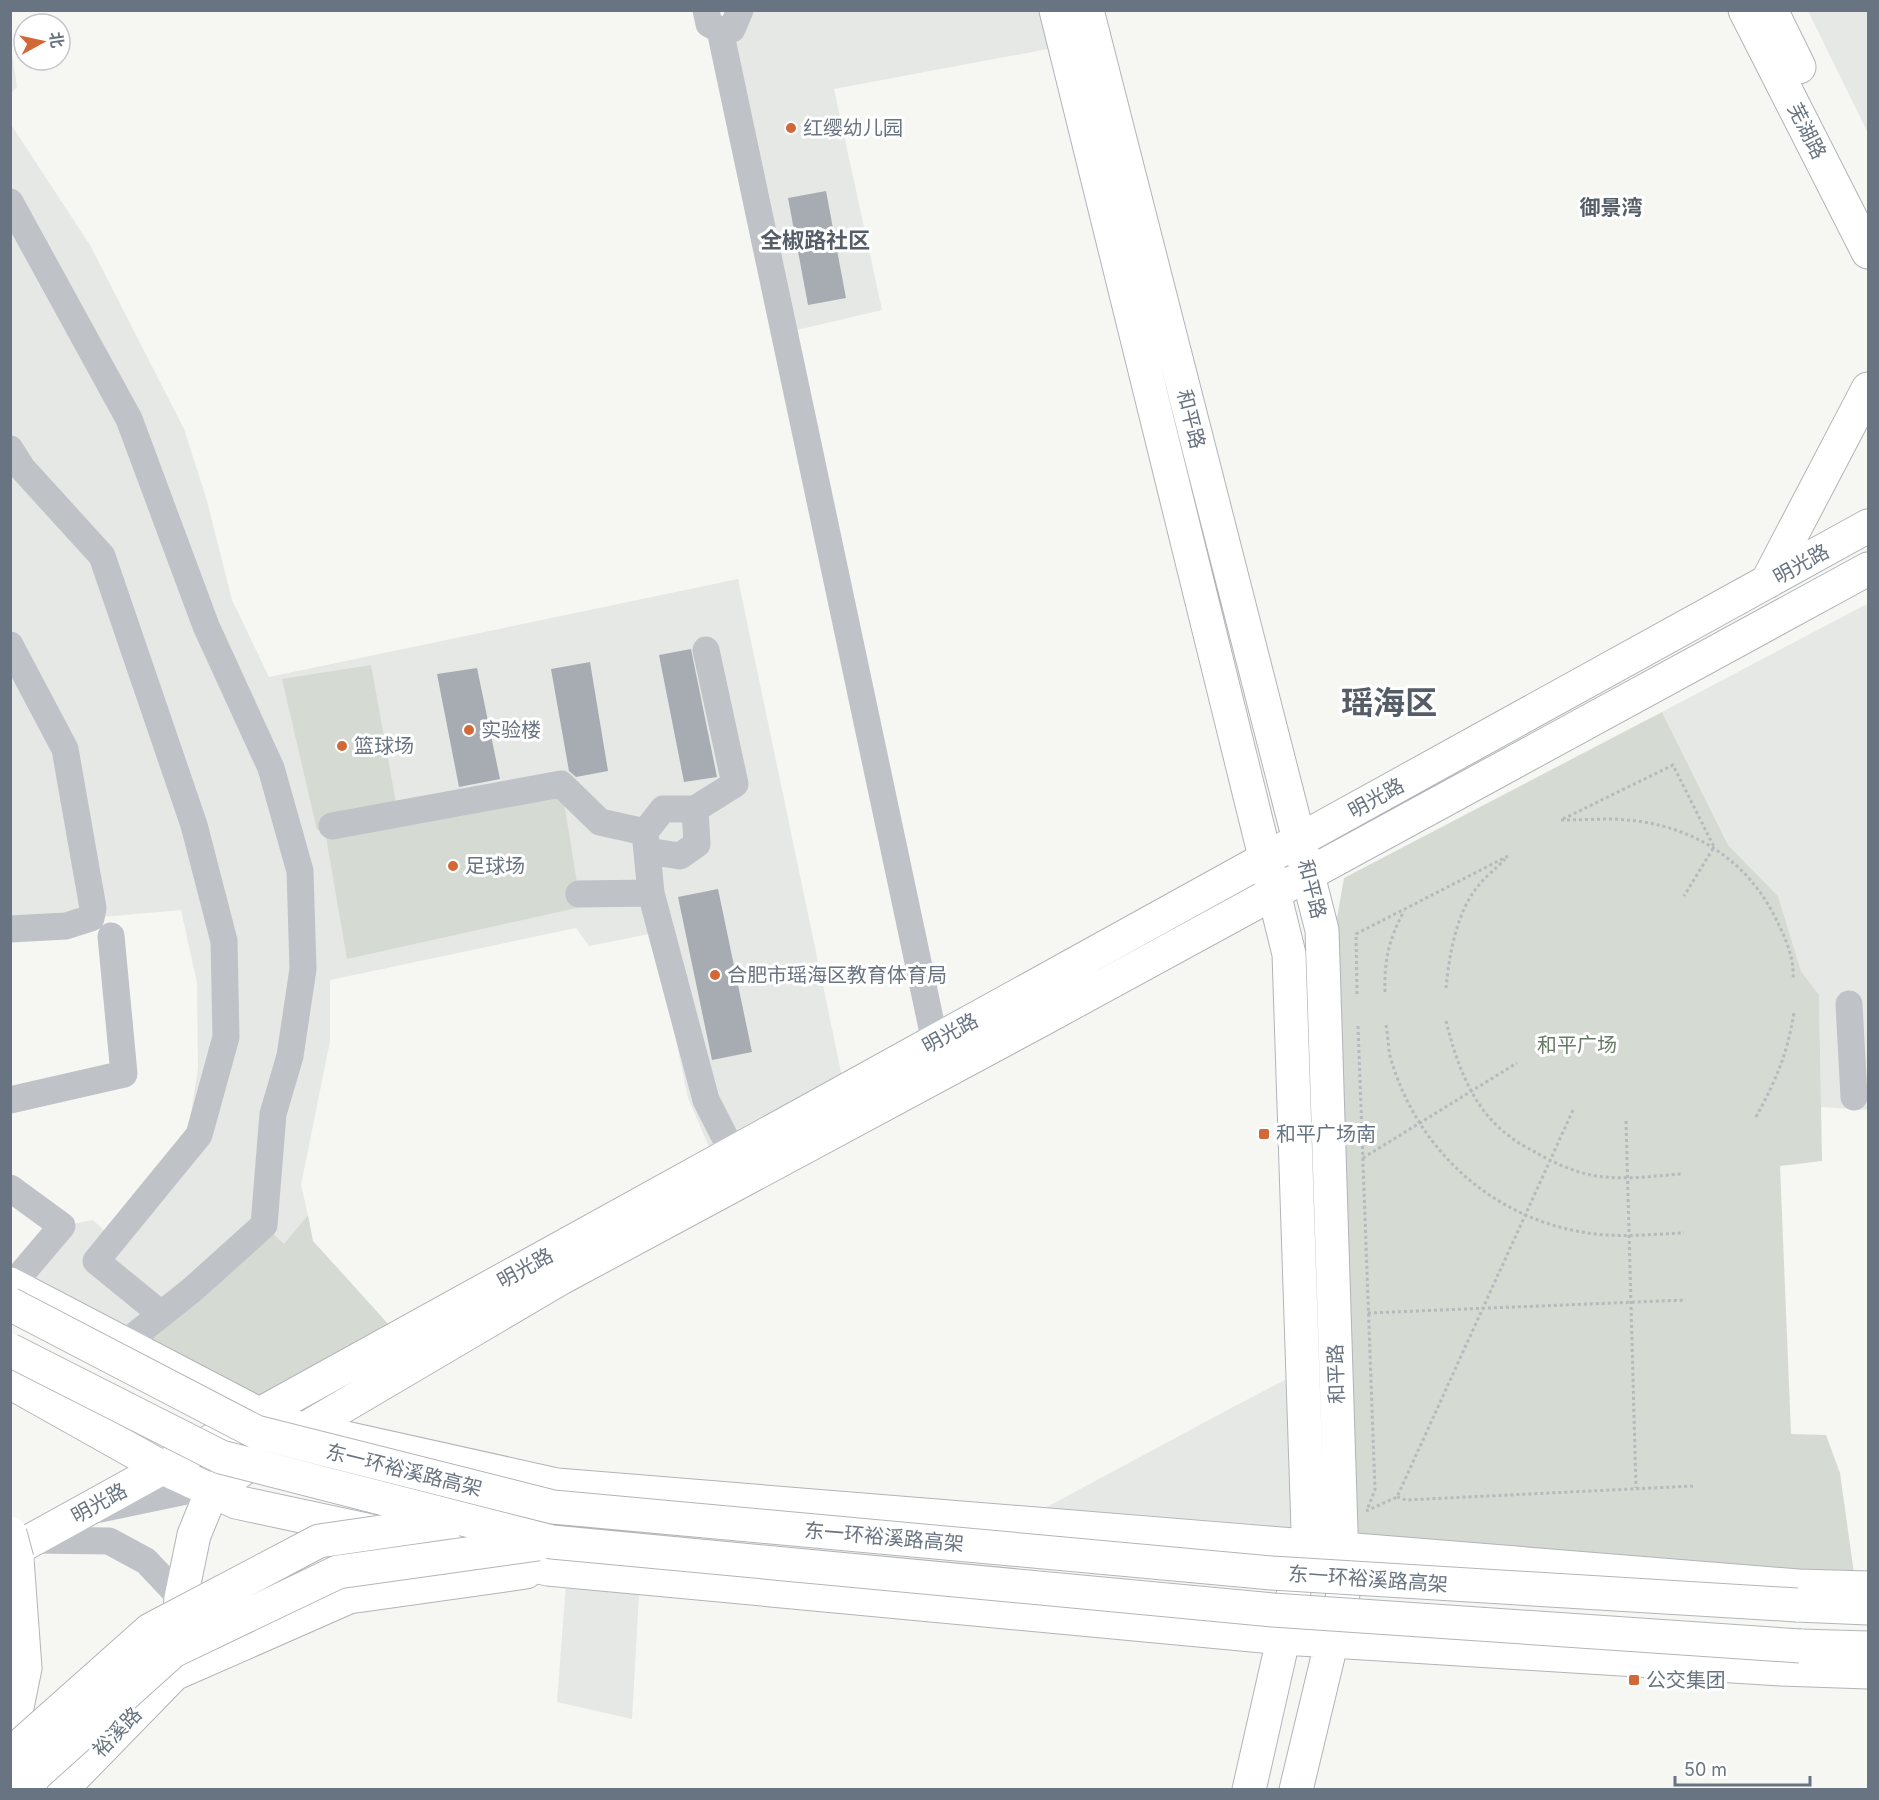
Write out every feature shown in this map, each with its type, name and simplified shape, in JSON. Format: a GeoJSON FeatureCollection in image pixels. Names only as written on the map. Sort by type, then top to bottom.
{"type":"FeatureCollection","features":[{"type":"Feature","properties":{"kind":"main road","name":"和平路"},"geometry":{"type":"LineString","coordinates":[[1056,10],[1289,954],[1308,1529],[1250,1790]]}},
{"type":"Feature","properties":{"kind":"main road","name":"和平路"},"geometry":{"type":"LineString","coordinates":[[1086,10],[1323,930],[1343,1594],[1296,1790]]}},
{"type":"Feature","properties":{"kind":"main road","name":"芜湖路"},"geometry":{"type":"LineString","coordinates":[[1744,10],[1869,252]]}},
{"type":"Feature","properties":{"kind":"main road","name":"芜湖路"},"geometry":{"type":"LineString","coordinates":[[1771,10],[1869,205]]}},
{"type":"Feature","properties":{"kind":"main road"},"geometry":{"type":"LineString","coordinates":[[1767,582],[1869,389]]}},
{"type":"Feature","properties":{"kind":"main road","name":"明光路"},"geometry":{"type":"LineString","coordinates":[[18,1542],[81,1513],[163,1468],[1869,526]]}},
{"type":"Feature","properties":{"kind":"main road","name":"明光路"},"geometry":{"type":"LineString","coordinates":[[213,1487],[269,1450],[561,1278],[1869,569]]}},
{"type":"Feature","properties":{"kind":"main road"},"geometry":{"type":"LineString","coordinates":[[11,1291],[124,1344],[274,1422],[556,1485],[1341,1549],[1798,1596],[1869,1608]]}},
{"type":"Feature","properties":{"kind":"main road","name":"东一环裕溪路高架"},"geometry":{"type":"LineString","coordinates":[[11,1291],[256,1432],[553,1507],[1272,1573],[1798,1596]]}},
{"type":"Feature","properties":{"kind":"main road","name":"东一环裕溪路高架"},"geometry":{"type":"LineString","coordinates":[[10,1350],[221,1457],[550,1555],[1273,1610],[1790,1657]]}},
{"type":"Feature","properties":{"kind":"main road"},"geometry":{"type":"LineString","coordinates":[[10,1382],[163,1468],[213,1487],[236,1502],[550,1555],[1284,1638],[1869,1660]]}},
{"type":"Feature","properties":{"kind":"main road"},"geometry":{"type":"LineString","coordinates":[[213,1487],[194,1535],[181,1598],[174,1674],[349,1597],[550,1555]]}},
{"type":"Feature","properties":{"kind":"main road"},"geometry":{"type":"LineString","coordinates":[[10,1774],[23,1743],[150,1629],[319,1541],[553,1507]]}},
{"type":"Feature","properties":{"kind":"main road"},"geometry":{"type":"LineString","coordinates":[[10,1742],[25,1668],[17,1559],[18,1542]]}},
{"type":"Feature","properties":{"kind":"main road"},"geometry":{"type":"LineString","coordinates":[[28,1790],[34,1776],[173,1651],[338,1572],[550,1555]]}},
{"type":"Feature","properties":{"kind":"main road"},"geometry":{"type":"LineString","coordinates":[[1798,1596],[1869,1588]]}},
{"type":"Feature","properties":{"kind":"main road"},"geometry":{"type":"LineString","coordinates":[[1798,1596],[1869,1598]]}},
{"type":"Feature","properties":{"kind":"main road"},"geometry":{"type":"LineString","coordinates":[[1790,1657],[1869,1648]]}},
{"type":"Feature","properties":{"kind":"main road"},"geometry":{"type":"LineString","coordinates":[[1790,1657],[1869,1671]]}},
{"type":"Feature","properties":{"kind":"main road","name":"裕溪路"},"geometry":{"type":"LineString","coordinates":[[61,1790],[174,1674]]}},
{"type":"Feature","properties":{"kind":"street"},"geometry":{"type":"LineString","coordinates":[[713,20],[732,29],[740,10]]}},
{"type":"Feature","properties":{"kind":"street"},"geometry":{"type":"LineString","coordinates":[[713,20],[935,1042]]}},
{"type":"Feature","properties":{"kind":"street"},"geometry":{"type":"LineString","coordinates":[[10,202],[129,419],[206,626],[271,768],[300,871],[303,969],[290,1056],[273,1114],[264,1225],[194,1289],[124,1344]]}},
{"type":"Feature","properties":{"kind":"street"},"geometry":{"type":"LineString","coordinates":[[10,449],[22,468],[102,556],[194,825],[224,941],[226,1036],[199,1135],[96,1260],[161,1314]]}},
{"type":"Feature","properties":{"kind":"street"},"geometry":{"type":"LineString","coordinates":[[10,645],[65,749],[93,908],[91,918],[66,926],[10,929]]}},
{"type":"Feature","properties":{"kind":"street"},"geometry":{"type":"LineString","coordinates":[[706,650],[735,784],[695,809],[663,809],[646,841],[651,893],[706,1100],[733,1154]]}},
{"type":"Feature","properties":{"kind":"street"},"geometry":{"type":"LineString","coordinates":[[332,826],[561,784],[600,822],[680,856],[697,844],[695,809]]}},
{"type":"Feature","properties":{"kind":"street"},"geometry":{"type":"LineString","coordinates":[[579,894],[651,893]]}},
{"type":"Feature","properties":{"kind":"street"},"geometry":{"type":"LineString","coordinates":[[10,1100],[124,1074],[111,936]]}},
{"type":"Feature","properties":{"kind":"street"},"geometry":{"type":"LineString","coordinates":[[1850,1004],[1854,1097]]}},
{"type":"Feature","properties":{"kind":"street"},"geometry":{"type":"LineString","coordinates":[[10,1188],[62,1226],[11,1291]]}},
{"type":"Feature","properties":{"kind":"street"},"geometry":{"type":"LineString","coordinates":[[81,1513],[392,1449]]}},
{"type":"Feature","properties":{"kind":"street"},"geometry":{"type":"LineString","coordinates":[[18,1542],[110,1541],[146,1561],[181,1598]]}},
{"type":"Feature","properties":{"kind":"path"},"geometry":{"type":"LineString","coordinates":[[1714,847],[1673,765],[1561,820],[1614,819],[1668,827],[1714,847],[1747,874],[1770,907],[1785,938],[1794,971],[1793,980]]}},
{"type":"Feature","properties":{"kind":"path"},"geometry":{"type":"LineString","coordinates":[[1684,896],[1714,847]]}},
{"type":"Feature","properties":{"kind":"path"},"geometry":{"type":"LineString","coordinates":[[1358,994],[1356,934],[1508,856],[1475,890],[1459,924],[1449,955],[1446,988]]}},
{"type":"Feature","properties":{"kind":"path"},"geometry":{"type":"LineString","coordinates":[[1385,992],[1384,968],[1389,945],[1405,909]]}},
{"type":"Feature","properties":{"kind":"path"},"geometry":{"type":"LineString","coordinates":[[1756,1117],[1778,1077],[1789,1043],[1794,1013]]}},
{"type":"Feature","properties":{"kind":"path"},"geometry":{"type":"LineString","coordinates":[[1446,1021],[1455,1058],[1472,1091],[1486,1114],[1511,1138],[1550,1161],[1590,1175],[1628,1178],[1682,1173]]}},
{"type":"Feature","properties":{"kind":"path"},"geometry":{"type":"LineString","coordinates":[[1386,1024],[1390,1054],[1401,1087],[1419,1123],[1437,1149],[1460,1174],[1489,1195],[1525,1214],[1551,1224],[1588,1233],[1629,1235],[1684,1233]]}},
{"type":"Feature","properties":{"kind":"path"},"geometry":{"type":"LineString","coordinates":[[1341,1549],[1366,1511],[1375,1490],[1358,1026]]}},
{"type":"Feature","properties":{"kind":"path"},"geometry":{"type":"LineString","coordinates":[[1363,1158],[1517,1063]]}},
{"type":"Feature","properties":{"kind":"path"},"geometry":{"type":"LineString","coordinates":[[1366,1511],[1397,1497],[1573,1110]]}},
{"type":"Feature","properties":{"kind":"path"},"geometry":{"type":"LineString","coordinates":[[1626,1121],[1636,1488]]}},
{"type":"Feature","properties":{"kind":"path"},"geometry":{"type":"LineString","coordinates":[[1368,1313],[1686,1300]]}},
{"type":"Feature","properties":{"kind":"path"},"geometry":{"type":"LineString","coordinates":[[1397,1497],[1406,1500],[1693,1486]]}},
{"type":"Feature","properties":{"kind":"shaded area"},"geometry":{"type":"Polygon","coordinates":[[[1056,10],[1064,46],[834,89],[882,310],[784,333],[732,29],[740,11],[1056,10]]]}},
{"type":"Feature","properties":{"kind":"shaded area"},"geometry":{"type":"Polygon","coordinates":[[[1808,11],[1868,11],[1868,133],[1808,11]]]}},
{"type":"Feature","properties":{"kind":"shaded area"},"geometry":{"type":"Polygon","coordinates":[[[11,47],[12,72],[15,72],[17,87],[10,93],[11,47]]]}},
{"type":"Feature","properties":{"kind":"shaded area"},"geometry":{"type":"Polygon","coordinates":[[[10,123],[90,245],[184,429],[207,501],[232,600],[269,677],[738,579],[845,1091],[716,1163],[688,1098],[654,933],[589,946],[576,928],[330,980],[330,1041],[301,1185],[308,1215],[284,1245],[265,1225],[124,1344],[12,1285],[62,1226],[93,1220],[113,1239],[185,1153],[198,1068],[197,983],[181,910],[91,918],[11,929],[10,123]]]}},
{"type":"Feature","properties":{"kind":"shaded area"},"geometry":{"type":"Polygon","coordinates":[[[1865,605],[1868,607],[1868,1110],[1821,1107],[1819,995],[1801,971],[1778,896],[1728,845],[1662,712],[1865,605]]]}},
{"type":"Feature","properties":{"kind":"shaded area"},"geometry":{"type":"Polygon","coordinates":[[[1302,1371],[1308,1529],[1017,1523],[1235,1406],[1302,1371]]]}},
{"type":"Feature","properties":{"kind":"shaded area"},"geometry":{"type":"Polygon","coordinates":[[[567,1570],[640,1577],[632,1719],[557,1702],[567,1570]]]}},
{"type":"Feature","properties":{"kind":"green space","name":"篮球场"},"geometry":{"type":"Polygon","coordinates":[[[371,665],[398,814],[317,830],[282,679],[371,665]]]}},
{"type":"Feature","properties":{"kind":"green space","name":"和平广场"},"geometry":{"type":"Polygon","coordinates":[[[1662,712],[1728,845],[1778,896],[1801,971],[1819,995],[1822,1161],[1780,1166],[1791,1434],[1826,1435],[1840,1473],[1856,1588],[1341,1549],[1354,1529],[1337,918],[1344,878],[1662,712]]]}},
{"type":"Feature","properties":{"kind":"green space","name":"足球场"},"geometry":{"type":"Polygon","coordinates":[[[561,784],[581,907],[347,959],[326,837],[561,784]]]}},
{"type":"Feature","properties":{"kind":"green space"},"geometry":{"type":"Polygon","coordinates":[[[308,1215],[313,1241],[400,1337],[259,1415],[124,1344],[264,1225],[284,1244],[308,1215]]]}},
{"type":"Feature","properties":{"kind":"building"},"geometry":{"type":"Polygon","coordinates":[[[826,191],[846,298],[808,305],[788,198],[826,191]]]}},
{"type":"Feature","properties":{"kind":"building"},"geometry":{"type":"Polygon","coordinates":[[[691,649],[717,777],[684,782],[659,655],[691,649]]]}},
{"type":"Feature","properties":{"kind":"building"},"geometry":{"type":"Polygon","coordinates":[[[590,662],[608,771],[576,777],[569,771],[551,669],[590,662]]]}},
{"type":"Feature","properties":{"kind":"building","name":"实验楼"},"geometry":{"type":"Polygon","coordinates":[[[477,668],[500,779],[459,787],[437,674],[477,668]]]}},
{"type":"Feature","properties":{"kind":"building","name":"合肥市瑶海区教育体育局"},"geometry":{"type":"Polygon","coordinates":[[[718,889],[752,1052],[712,1060],[678,897],[718,889]]]}},
{"type":"Feature","properties":{"kind":"place","name":"红缨幼儿园"},"geometry":{"type":"Point","coordinates":[791,128]}},
{"type":"Feature","properties":{"kind":"place","name":"实验楼"},"geometry":{"type":"Point","coordinates":[469,730]}},
{"type":"Feature","properties":{"kind":"place","name":"篮球场"},"geometry":{"type":"Point","coordinates":[342,746]}},
{"type":"Feature","properties":{"kind":"place","name":"足球场"},"geometry":{"type":"Point","coordinates":[453,866]}},
{"type":"Feature","properties":{"kind":"place","name":"合肥市瑶海区教育体育局"},"geometry":{"type":"Point","coordinates":[715,975]}},
{"type":"Feature","properties":{"kind":"place","name":"和平广场南"},"geometry":{"type":"Point","coordinates":[1264,1134]}},
{"type":"Feature","properties":{"kind":"place","name":"公交集团"},"geometry":{"type":"Point","coordinates":[1634,1680]}},
{"type":"Feature","properties":{"kind":"district","name":"御景湾"},"geometry":{"type":"Point","coordinates":[1611,208]}},
{"type":"Feature","properties":{"kind":"district","name":"全椒路社区"},"geometry":{"type":"Point","coordinates":[815,240]}},
{"type":"Feature","properties":{"kind":"district","name":"瑶海区"},"geometry":{"type":"Point","coordinates":[1389,703]}}]}
